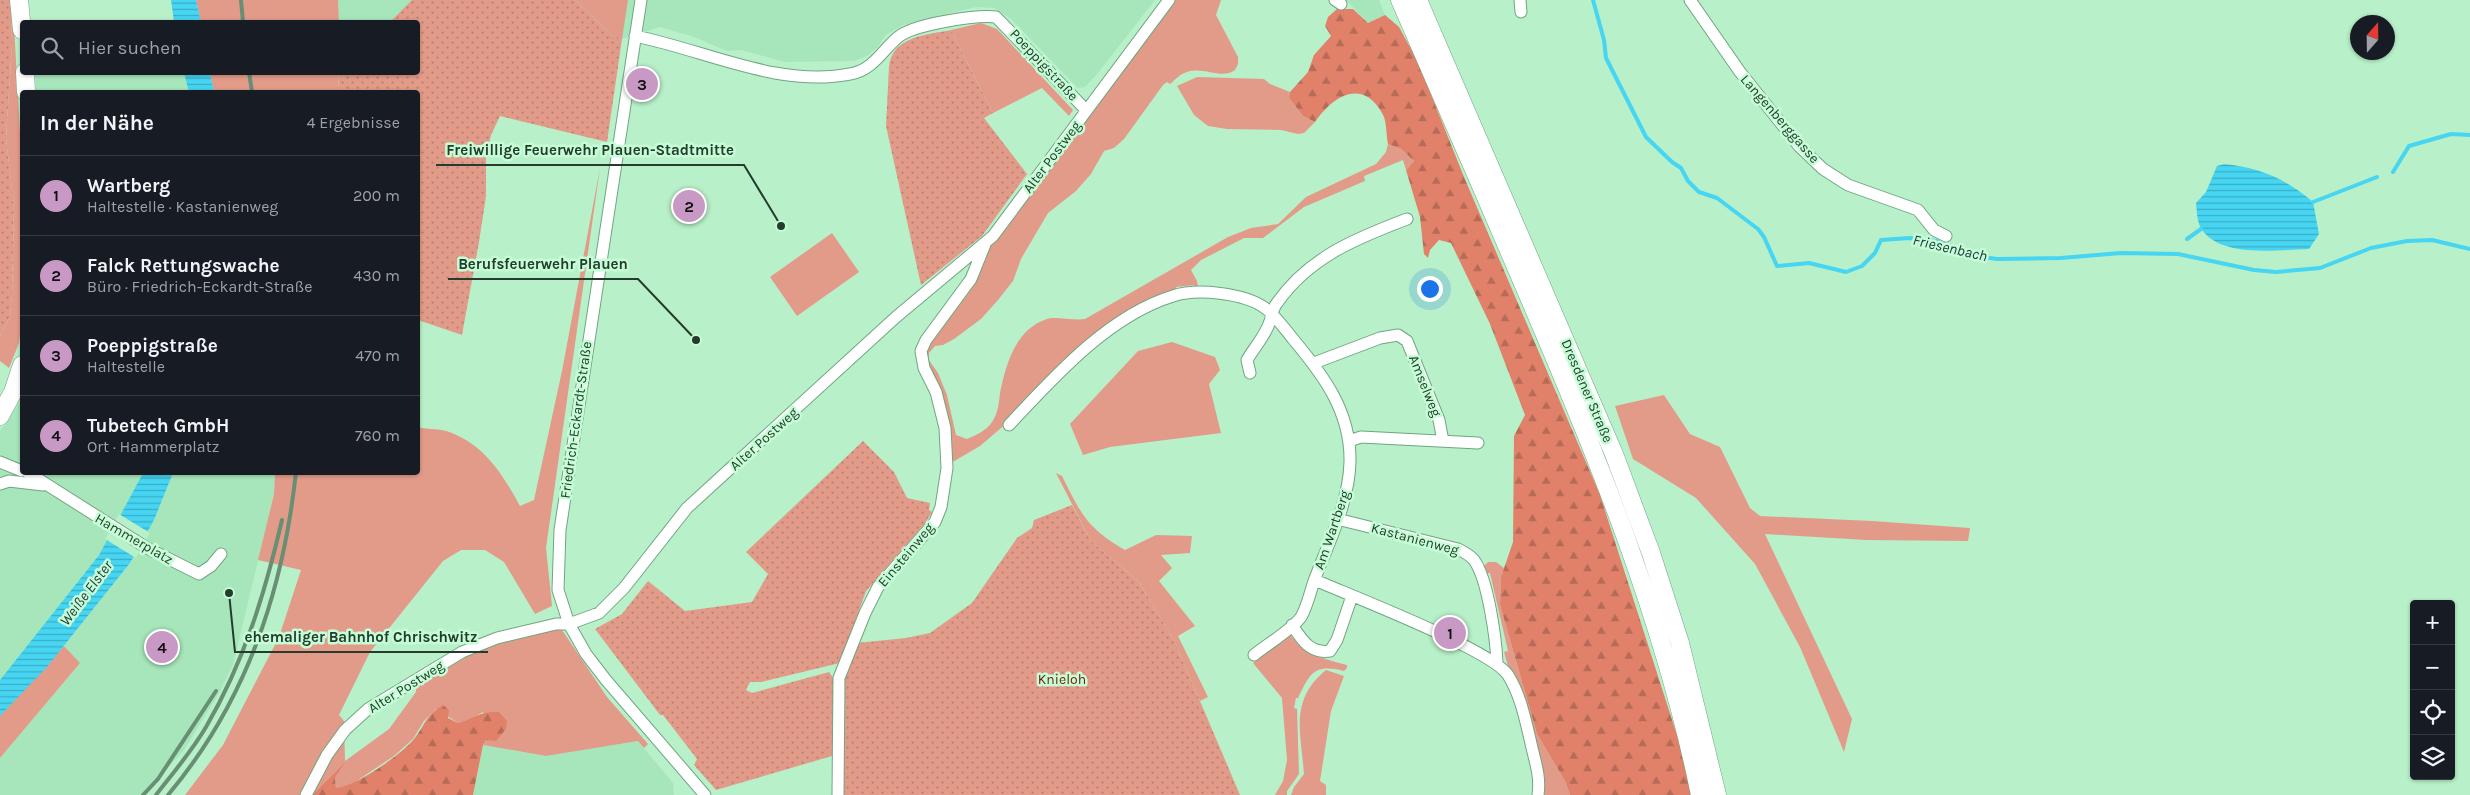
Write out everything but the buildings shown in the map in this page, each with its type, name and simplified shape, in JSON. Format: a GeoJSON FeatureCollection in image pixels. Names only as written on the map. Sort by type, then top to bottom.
{"type":"FeatureCollection","features":[{"type":"Feature","properties":{"kind":"main road"},"geometry":{"type":"LineString","coordinates":[[19,0],[21,20]]}},
{"type":"Feature","properties":{"kind":"main road"},"geometry":{"type":"LineString","coordinates":[[25,20],[26,0]]}},
{"type":"Feature","properties":{"kind":"main road"},"geometry":{"type":"LineString","coordinates":[[1400,0],[1565,382],[1632,550],[1664,647],[1700,795]]}},
{"type":"Feature","properties":{"kind":"main road","name":"Dresdener Straße"},"geometry":{"type":"LineString","coordinates":[[1418,0],[1614,454],[1651,553],[1680,643],[1717,795]]}},
{"type":"Feature","properties":{"kind":"main road"},"geometry":{"type":"LineString","coordinates":[[25,75],[26,90]]}},
{"type":"Feature","properties":{"kind":"main road"},"geometry":{"type":"LineString","coordinates":[[0,416],[13,392],[20,371]]}},
{"type":"Feature","properties":{"kind":"street","name":"Friedrich-Eckardt-Straße"},"geometry":{"type":"LineString","coordinates":[[641,0],[586,348],[560,530],[558,590],[569,624],[586,654],[705,795]]}},
{"type":"Feature","properties":{"kind":"street","name":"Alter Postweg"},"geometry":{"type":"LineString","coordinates":[[306,795],[327,755],[345,730],[368,709],[462,652],[497,638],[556,624],[569,624],[600,613],[624,588],[687,508],[896,317],[993,236],[1169,0]]}},
{"type":"Feature","properties":{"kind":"street"},"geometry":{"type":"LineString","coordinates":[[1520,0],[1521,12]]}},
{"type":"Feature","properties":{"kind":"street","name":"Langenberggasse"},"geometry":{"type":"LineString","coordinates":[[1690,0],[1740,72],[1799,146],[1823,168],[1848,185],[1918,210],[1934,230],[1946,236]]}},
{"type":"Feature","properties":{"kind":"street","name":"Poeppigstraße"},"geometry":{"type":"LineString","coordinates":[[636,36],[782,74],[837,76],[852,74],[871,65],[898,37],[910,31],[964,18],[996,16],[1086,110]]}},
{"type":"Feature","properties":{"kind":"street"},"geometry":{"type":"LineString","coordinates":[[1250,373],[1247,360],[1268,326],[1277,302],[1290,286],[1330,252],[1355,239],[1407,219]]}},
{"type":"Feature","properties":{"kind":"street","name":"Einsteinweg"},"geometry":{"type":"LineString","coordinates":[[838,795],[839,678],[865,613],[878,587],[934,522],[941,507],[946,468],[945,428],[936,392],[924,368],[921,351],[926,340],[971,279],[986,242]]}},
{"type":"Feature","properties":{"kind":"street","name":"Am Wartberg"},"geometry":{"type":"LineString","coordinates":[[1009,426],[1075,357],[1132,315],[1154,303],[1186,292],[1211,293],[1257,303],[1272,314],[1314,363],[1340,406],[1349,441],[1350,463],[1347,485],[1337,519],[1300,618],[1254,655]]}},
{"type":"Feature","properties":{"kind":"street","name":"Amselweg"},"geometry":{"type":"LineString","coordinates":[[1314,363],[1380,338],[1398,335],[1407,341],[1440,420],[1443,441]]}},
{"type":"Feature","properties":{"kind":"street"},"geometry":{"type":"LineString","coordinates":[[1349,441],[1361,437],[1478,443]]}},
{"type":"Feature","properties":{"kind":"street"},"geometry":{"type":"LineString","coordinates":[[0,462],[20,470]]}},
{"type":"Feature","properties":{"kind":"street","name":"Hammerplatz"},"geometry":{"type":"LineString","coordinates":[[31,475],[147,548],[199,574],[211,566],[221,554]]}},
{"type":"Feature","properties":{"kind":"street","name":"Hammerplatz"},"geometry":{"type":"LineString","coordinates":[[3,481],[45,485]]}},
{"type":"Feature","properties":{"kind":"street","name":"Kastanienweg"},"geometry":{"type":"LineString","coordinates":[[1337,519],[1458,549],[1474,560],[1480,571],[1496,638],[1497,663]]}},
{"type":"Feature","properties":{"kind":"street"},"geometry":{"type":"LineString","coordinates":[[1315,580],[1497,663],[1508,674],[1520,704],[1538,771],[1540,783],[1538,795]]}},
{"type":"Feature","properties":{"kind":"street"},"geometry":{"type":"LineString","coordinates":[[1292,625],[1310,647],[1318,651],[1330,651],[1337,640],[1352,596]]}},
{"type":"Feature","properties":{"kind":"shaded area"},"geometry":{"type":"Polygon","coordinates":[[[338,0],[412,0],[392,20],[339,20],[338,0]]]}},
{"type":"Feature","properties":{"kind":"shaded area"},"geometry":{"type":"Polygon","coordinates":[[[575,0],[1155,0],[1098,73],[1085,87],[1078,88],[1011,19],[994,8],[976,7],[903,25],[886,35],[877,48],[867,56],[854,61],[785,62],[741,50],[727,51],[694,37],[660,27],[622,39],[613,36],[575,0]]]}},
{"type":"Feature","properties":{"kind":"shaded area"},"geometry":{"type":"Polygon","coordinates":[[[1346,0],[1379,0],[1385,15],[1368,23],[1346,0]]]}},
{"type":"Feature","properties":{"kind":"shaded area"},"geometry":{"type":"Polygon","coordinates":[[[35,75],[185,75],[188,90],[36,90],[35,75]]]}},
{"type":"Feature","properties":{"kind":"shaded area"},"geometry":{"type":"Polygon","coordinates":[[[20,402],[20,475],[142,475],[99,555],[0,680],[0,431],[20,402]]]}},
{"type":"Feature","properties":{"kind":"shaded area"},"geometry":{"type":"Polygon","coordinates":[[[172,475],[275,475],[274,494],[233,665],[218,695],[184,750],[143,795],[0,795],[0,758],[80,663],[64,646],[130,563],[154,520],[172,475]]]}},
{"type":"Feature","properties":{"kind":"shaded area"},"geometry":{"type":"Polygon","coordinates":[[[638,741],[673,783],[674,795],[473,795],[483,745],[546,756],[638,741]]]}},
{"type":"Feature","properties":{"kind":"green space"},"geometry":{"type":"Polygon","coordinates":[[[0,0],[11,0],[12,44],[6,138],[14,206],[10,317],[0,336],[0,0]]]}},
{"type":"Feature","properties":{"kind":"green space"},"geometry":{"type":"Polygon","coordinates":[[[196,0],[338,0],[339,20],[201,20],[196,0]]]}},
{"type":"Feature","properties":{"kind":"green space"},"geometry":{"type":"Polygon","coordinates":[[[412,0],[575,0],[613,36],[622,39],[607,142],[500,116],[491,135],[486,158],[486,196],[462,335],[420,321],[420,90],[338,90],[339,75],[420,75],[420,20],[392,20],[412,0]]]}},
{"type":"Feature","properties":{"kind":"green space"},"geometry":{"type":"Polygon","coordinates":[[[575,0],[628,0],[622,39],[613,36],[575,0]]]}},
{"type":"Feature","properties":{"kind":"green space"},"geometry":{"type":"Polygon","coordinates":[[[1172,0],[1221,0],[1216,15],[1238,57],[1238,64],[1235,70],[1230,73],[1187,72],[1170,84],[1167,82],[1163,85],[1124,139],[1114,148],[1104,151],[1091,174],[1076,191],[1048,213],[1021,259],[1013,281],[998,300],[981,319],[954,339],[943,345],[935,346],[929,353],[929,360],[938,373],[947,395],[956,435],[967,439],[990,425],[997,412],[1002,382],[1014,348],[1027,331],[1036,324],[1050,318],[1085,319],[1228,237],[1251,228],[1278,224],[1306,197],[1376,164],[1386,152],[1388,144],[1401,149],[1414,161],[1406,170],[1403,160],[1364,176],[1365,181],[1304,207],[1263,238],[1244,238],[1201,260],[1191,270],[1197,281],[1198,288],[1195,288],[1194,285],[1176,287],[1177,292],[1146,304],[980,446],[951,463],[940,392],[926,354],[931,339],[979,275],[990,243],[1172,0]]]}},
{"type":"Feature","properties":{"kind":"green space"},"geometry":{"type":"Polygon","coordinates":[[[11,6],[13,7],[20,133],[20,335],[19,343],[9,368],[0,361],[0,336],[10,317],[12,295],[14,206],[6,138],[12,44],[11,6]]]}},
{"type":"Feature","properties":{"kind":"green space"},"geometry":{"type":"Polygon","coordinates":[[[1337,9],[1353,9],[1368,23],[1385,15],[1399,27],[1418,62],[1464,177],[1600,495],[1682,751],[1692,795],[1570,795],[1565,781],[1537,734],[1500,605],[1501,577],[1513,542],[1514,436],[1525,415],[1490,324],[1451,243],[1439,240],[1430,250],[1428,258],[1424,254],[1420,217],[1406,170],[1414,161],[1401,149],[1388,144],[1384,116],[1374,102],[1366,96],[1357,94],[1339,98],[1315,122],[1303,116],[1289,98],[1290,92],[1308,72],[1314,55],[1331,36],[1325,26],[1328,17],[1337,9]]]}},
{"type":"Feature","properties":{"kind":"green space"},"geometry":{"type":"Polygon","coordinates":[[[981,23],[997,29],[1073,110],[1069,116],[1042,88],[993,113],[951,30],[981,23]]]}},
{"type":"Feature","properties":{"kind":"green space"},"geometry":{"type":"Polygon","coordinates":[[[951,30],[993,113],[984,118],[1027,174],[982,236],[921,285],[886,126],[889,67],[897,49],[904,43],[922,36],[951,30]]]}},
{"type":"Feature","properties":{"kind":"green space"},"geometry":{"type":"Polygon","coordinates":[[[210,75],[339,75],[338,90],[214,90],[210,75]]]}},
{"type":"Feature","properties":{"kind":"green space"},"geometry":{"type":"Polygon","coordinates":[[[1197,77],[1264,79],[1270,84],[1290,92],[1289,98],[1303,116],[1315,122],[1304,133],[1298,134],[1281,130],[1227,129],[1208,126],[1194,115],[1177,86],[1197,77]]]}},
{"type":"Feature","properties":{"kind":"green space"},"geometry":{"type":"Polygon","coordinates":[[[600,168],[546,548],[552,606],[535,614],[504,562],[485,550],[461,550],[443,561],[370,652],[339,715],[344,721],[345,761],[389,729],[416,692],[416,686],[489,644],[559,628],[607,697],[648,744],[644,748],[638,741],[546,756],[483,745],[486,740],[483,712],[471,719],[458,723],[436,709],[424,721],[413,739],[394,756],[346,788],[336,788],[335,778],[343,764],[312,795],[185,795],[223,745],[279,637],[301,570],[258,560],[274,494],[275,475],[420,475],[420,427],[427,428],[448,431],[475,446],[500,473],[520,506],[534,500],[562,371],[600,168]]]}},
{"type":"Feature","properties":{"kind":"green space"},"geometry":{"type":"Polygon","coordinates":[[[832,233],[859,272],[797,316],[770,277],[832,233]]]}},
{"type":"Feature","properties":{"kind":"green space"},"geometry":{"type":"Polygon","coordinates":[[[1172,342],[1215,357],[1220,370],[1209,384],[1221,433],[1110,447],[1083,455],[1070,424],[1138,351],[1172,342]]]}},
{"type":"Feature","properties":{"kind":"green space"},"geometry":{"type":"Polygon","coordinates":[[[1664,395],[1690,434],[1720,447],[1750,508],[1760,516],[1970,528],[1968,541],[1866,540],[1765,534],[1852,719],[1844,752],[1800,647],[1755,564],[1696,498],[1633,459],[1615,406],[1664,395]]]}},
{"type":"Feature","properties":{"kind":"green space"},"geometry":{"type":"Polygon","coordinates":[[[863,441],[894,472],[907,498],[930,503],[929,510],[932,512],[924,525],[866,591],[840,663],[761,682],[750,682],[746,690],[752,693],[829,672],[834,679],[832,756],[716,790],[694,765],[697,759],[663,715],[660,715],[595,629],[622,614],[648,581],[685,611],[752,602],[768,574],[746,552],[863,441]]]}},
{"type":"Feature","properties":{"kind":"green space"},"geometry":{"type":"Polygon","coordinates":[[[1056,473],[1062,476],[1080,510],[1093,527],[1125,550],[1156,535],[1192,536],[1190,553],[1161,555],[1172,568],[1159,581],[1195,626],[1178,636],[1208,697],[1200,701],[1174,640],[1139,582],[1091,541],[1056,473]]]}},
{"type":"Feature","properties":{"kind":"green space","name":"Knieloh"},"geometry":{"type":"Polygon","coordinates":[[[1072,505],[1091,541],[1139,582],[1174,640],[1240,795],[842,795],[842,736],[845,729],[841,684],[857,643],[906,638],[930,633],[972,603],[1017,538],[1032,528],[1034,520],[1072,505]]]}},
{"type":"Feature","properties":{"kind":"green space"},"geometry":{"type":"Polygon","coordinates":[[[1488,562],[1496,562],[1504,568],[1501,577],[1500,605],[1537,734],[1565,781],[1570,795],[1543,795],[1544,779],[1535,735],[1504,652],[1508,651],[1490,573],[1486,574],[1484,566],[1488,562]]]}},
{"type":"Feature","properties":{"kind":"green space"},"geometry":{"type":"Polygon","coordinates":[[[1290,634],[1295,641],[1308,651],[1323,658],[1347,665],[1347,668],[1344,671],[1326,669],[1315,672],[1310,676],[1298,698],[1296,698],[1294,708],[1297,709],[1299,774],[1287,791],[1287,795],[1275,795],[1283,781],[1287,760],[1282,698],[1253,663],[1290,634]]]}},
{"type":"Feature","properties":{"kind":"green space"},"geometry":{"type":"Polygon","coordinates":[[[64,646],[80,663],[0,758],[0,716],[64,646]]]}},
{"type":"Feature","properties":{"kind":"green space"},"geometry":{"type":"Polygon","coordinates":[[[1326,670],[1344,676],[1331,711],[1320,781],[1326,785],[1326,795],[1291,795],[1294,787],[1304,774],[1300,731],[1302,705],[1314,681],[1326,670]]]}},
{"type":"Feature","properties":{"kind":"green space"},"geometry":{"type":"Polygon","coordinates":[[[443,705],[449,710],[448,718],[458,723],[492,712],[499,712],[507,721],[506,729],[496,741],[486,740],[483,745],[473,795],[312,795],[345,762],[335,778],[336,788],[355,782],[378,769],[408,745],[429,716],[443,705]]]}},
{"type":"Feature","properties":{"kind":"water"},"geometry":{"type":"Polygon","coordinates":[[[171,0],[196,0],[201,20],[174,20],[171,0]]]}},
{"type":"Feature","properties":{"kind":"water"},"geometry":{"type":"Polygon","coordinates":[[[185,75],[210,75],[214,90],[188,90],[185,75]]]}},
{"type":"Feature","properties":{"kind":"water"},"geometry":{"type":"Polygon","coordinates":[[[2224,164],[2249,168],[2272,175],[2293,187],[2313,202],[2319,234],[2309,249],[2267,251],[2237,249],[2211,239],[2202,230],[2198,221],[2196,203],[2206,192],[2217,166],[2224,164]]]}},
{"type":"Feature","properties":{"kind":"water","name":"Weiße Elster"},"geometry":{"type":"Polygon","coordinates":[[[142,475],[172,475],[154,520],[130,563],[47,667],[0,716],[0,680],[99,555],[142,475]]]}},
{"type":"Feature","properties":{"kind":"pier"},"geometry":{"type":"Polygon","coordinates":[[[119,514],[150,533],[136,558],[105,539],[119,514]]]}},
{"type":"Feature","properties":{"kind":"waterway","name":"Friesenbach"},"geometry":{"type":"LineString","coordinates":[[1593,0],[1604,40],[1606,58],[1646,137],[1681,168],[1688,181],[1699,192],[1717,198],[1758,229],[1764,237],[1777,266],[1809,263],[1846,272],[1862,266],[1875,253],[1881,240],[1910,238],[1936,241],[1955,247],[1969,255],[1997,259],[2061,258],[2121,253],[2178,254],[2254,270],[2276,272],[2320,268],[2371,248],[2407,241],[2432,240],[2470,249]]}},
{"type":"Feature","properties":{"kind":"waterway"},"geometry":{"type":"LineString","coordinates":[[2393,172],[2409,146],[2451,134],[2470,135]]}},
{"type":"Feature","properties":{"kind":"waterway"},"geometry":{"type":"LineString","coordinates":[[2313,202],[2377,177]]}},
{"type":"Feature","properties":{"kind":"waterway"},"geometry":{"type":"LineString","coordinates":[[2187,239],[2201,229]]}},
{"type":"Feature","properties":{"kind":"railway"},"geometry":{"type":"LineString","coordinates":[[241,0],[243,20]]}},
{"type":"Feature","properties":{"kind":"railway"},"geometry":{"type":"LineString","coordinates":[[249,75],[252,90]]}},
{"type":"Feature","properties":{"kind":"railway"},"geometry":{"type":"LineString","coordinates":[[168,795],[195,759],[219,722],[239,684],[256,644],[281,560],[290,517],[296,475]]}},
{"type":"Feature","properties":{"kind":"railway"},"geometry":{"type":"LineString","coordinates":[[156,795],[201,736],[232,678],[261,600],[282,520]]}},
{"type":"Feature","properties":{"kind":"railway"},"geometry":{"type":"LineString","coordinates":[[143,795],[158,779],[216,691]]}},
{"type":"Feature","properties":{"kind":"place","name":"Poeppigstraße"},"geometry":{"type":"Point","coordinates":[642,84]}},
{"type":"Feature","properties":{"kind":"place","name":"Falck Rettungswache"},"geometry":{"type":"Point","coordinates":[689,206]}},
{"type":"Feature","properties":{"kind":"place","name":"Freiwillige Feuerwehr Plauen-Stadtmitte"},"geometry":{"type":"Point","coordinates":[781,226]}},
{"type":"Feature","properties":{"kind":"place","name":"Berufsfeuerwehr Plauen"},"geometry":{"type":"Point","coordinates":[696,340]}},
{"type":"Feature","properties":{"kind":"place","name":"ehemaliger Bahnhof Chrischwitz"},"geometry":{"type":"Point","coordinates":[229,593]}},
{"type":"Feature","properties":{"kind":"place","name":"Wartberg"},"geometry":{"type":"Point","coordinates":[1450,633]}},
{"type":"Feature","properties":{"kind":"place","name":"Tubetech GmbH"},"geometry":{"type":"Point","coordinates":[162,647]}}]}
